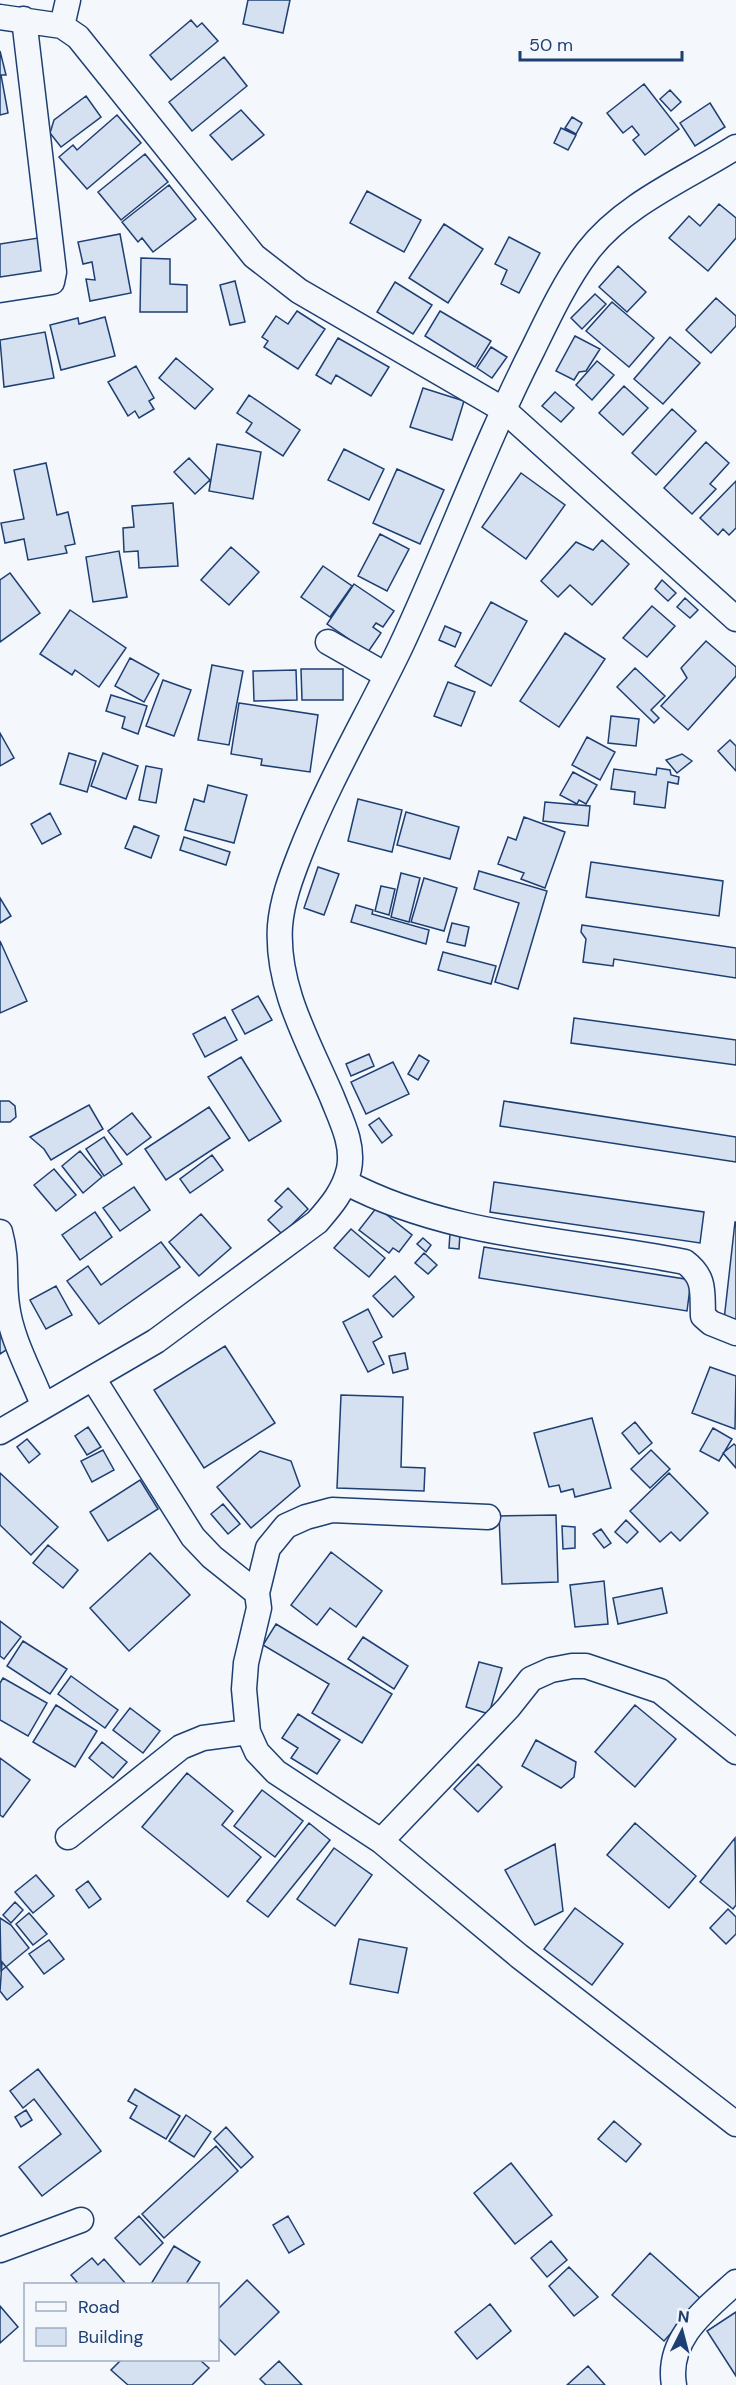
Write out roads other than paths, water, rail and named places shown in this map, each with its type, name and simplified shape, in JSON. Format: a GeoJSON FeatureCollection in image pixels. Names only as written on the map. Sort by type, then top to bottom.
{"type":"FeatureCollection","features":[{"type":"Feature","properties":{"kind":"street"},"geometry":{"type":"LineString","coordinates":[[62,26],[68,0]]}},
{"type":"Feature","properties":{"kind":"street"},"geometry":{"type":"LineString","coordinates":[[0,17],[62,26],[78,37],[254,256],[299,291],[504,410],[736,619]]}},
{"type":"Feature","properties":{"kind":"street"},"geometry":{"type":"LineString","coordinates":[[0,290],[52,282],[54,272],[24,19]]}},
{"type":"Feature","properties":{"kind":"street"},"geometry":{"type":"LineString","coordinates":[[0,1432],[44,1405],[94,1380],[156,1341],[317,1222],[336,1200],[350,1166],[350,1147],[343,1124],[284,979],[280,954],[280,924],[285,895],[318,809],[386,675],[504,410],[550,314],[589,250],[635,209],[731,158]]}},
{"type":"Feature","properties":{"kind":"street"},"geometry":{"type":"LineString","coordinates":[[328,642],[386,675]]}},
{"type":"Feature","properties":{"kind":"street"},"geometry":{"type":"LineString","coordinates":[[345,1182],[416,1213],[476,1229],[685,1262],[697,1271],[701,1281],[703,1316],[711,1323],[736,1333]]}},
{"type":"Feature","properties":{"kind":"street"},"geometry":{"type":"LineString","coordinates":[[0,1232],[6,1256],[7,1305],[18,1342],[44,1405]]}},
{"type":"Feature","properties":{"kind":"street"},"geometry":{"type":"LineString","coordinates":[[94,1380],[194,1537],[212,1557],[256,1593]]}},
{"type":"Feature","properties":{"kind":"street"},"geometry":{"type":"LineString","coordinates":[[488,1517],[332,1510],[306,1517],[286,1526],[268,1548],[256,1593],[259,1608],[246,1663],[244,1689],[248,1732],[257,1752],[276,1772],[381,1841],[519,1956],[736,2124]]}},
{"type":"Feature","properties":{"kind":"street"},"geometry":{"type":"LineString","coordinates":[[381,1841],[508,1708],[531,1679],[551,1670],[586,1666],[660,1691],[736,1752]]}},
{"type":"Feature","properties":{"kind":"street"},"geometry":{"type":"LineString","coordinates":[[68,1837],[181,1747],[203,1738],[248,1732]]}},
{"type":"Feature","properties":{"kind":"street"},"geometry":{"type":"LineString","coordinates":[[0,2250],[81,2220]]}},
{"type":"Feature","properties":{"kind":"street"},"geometry":{"type":"LineString","coordinates":[[674,2385],[674,2355],[683,2334],[736,2282]]}}]}
